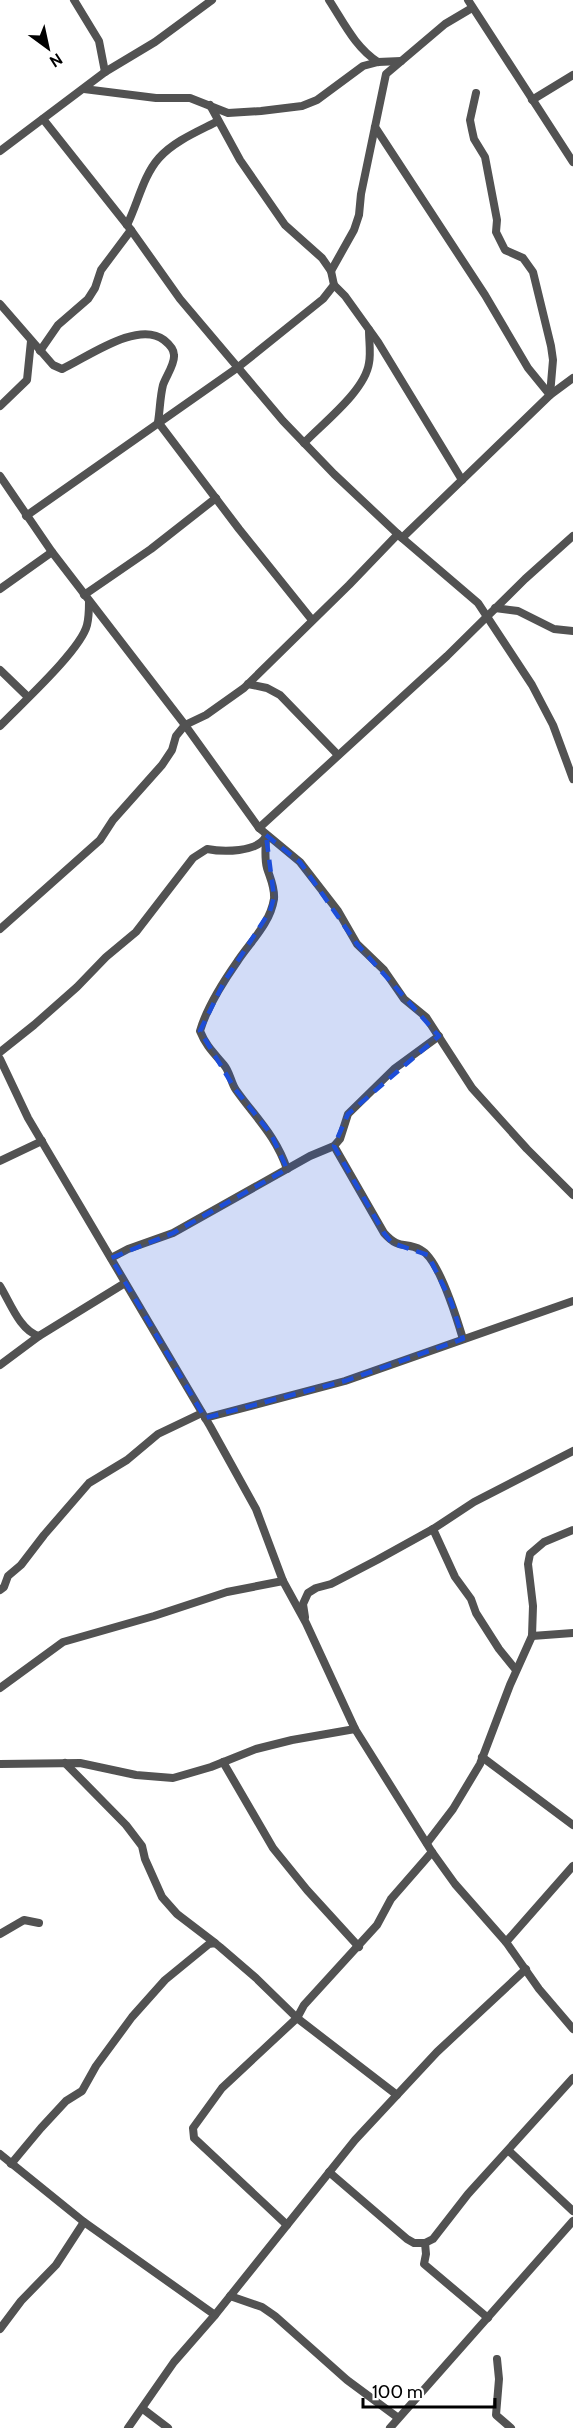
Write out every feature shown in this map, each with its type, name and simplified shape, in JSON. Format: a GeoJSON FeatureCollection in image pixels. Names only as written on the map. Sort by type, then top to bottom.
{"type":"FeatureCollection","features":[{"type":"Feature","properties":{"kind":"street"},"geometry":{"type":"LineString","coordinates":[[74,0],[99,41],[105,72]]}},
{"type":"Feature","properties":{"kind":"street"},"geometry":{"type":"LineString","coordinates":[[0,151],[105,72],[155,42],[212,0]]}},
{"type":"Feature","properties":{"kind":"street"},"geometry":{"type":"LineString","coordinates":[[329,0],[353,39],[365,54],[378,62]]}},
{"type":"Feature","properties":{"kind":"street"},"geometry":{"type":"LineString","coordinates":[[331,271],[354,230],[359,215],[386,74],[470,4],[573,162]]}},
{"type":"Feature","properties":{"kind":"street"},"geometry":{"type":"LineString","coordinates":[[84,89],[156,98],[190,98],[228,113],[302,106],[317,100],[363,66],[378,62],[401,61]]}},
{"type":"Feature","properties":{"kind":"street"},"geometry":{"type":"LineString","coordinates":[[532,100],[573,75]]}},
{"type":"Feature","properties":{"kind":"street"},"geometry":{"type":"LineString","coordinates":[[476,93],[470,120],[474,139],[485,157],[497,220],[496,232],[505,250],[523,258],[533,272],[551,346],[553,360],[549,395]]}},
{"type":"Feature","properties":{"kind":"street"},"geometry":{"type":"LineString","coordinates":[[210,105],[240,160],[285,225],[322,258],[331,271],[334,285],[369,329],[462,480]]}},
{"type":"Feature","properties":{"kind":"street"},"geometry":{"type":"LineString","coordinates":[[43,119],[129,227],[180,299],[237,369],[304,443],[400,536],[478,603],[532,685],[553,725],[573,779]]}},
{"type":"Feature","properties":{"kind":"street"},"geometry":{"type":"LineString","coordinates":[[40,351],[58,325],[88,299],[95,288],[102,270],[129,227],[147,176],[158,158],[170,147],[218,121]]}},
{"type":"Feature","properties":{"kind":"street"},"geometry":{"type":"LineString","coordinates":[[375,127],[485,295],[528,368],[549,395]]}},
{"type":"Feature","properties":{"kind":"street"},"geometry":{"type":"LineString","coordinates":[[26,516],[237,369],[323,300],[334,285]]}},
{"type":"Feature","properties":{"kind":"street"},"geometry":{"type":"LineString","coordinates":[[0,304],[53,365],[63,369],[128,336],[140,334],[159,336],[167,342],[175,357],[163,385],[158,422],[312,620]]}},
{"type":"Feature","properties":{"kind":"street"},"geometry":{"type":"LineString","coordinates":[[304,443],[352,395],[362,381],[369,364],[369,329]]}},
{"type":"Feature","properties":{"kind":"street"},"geometry":{"type":"LineString","coordinates":[[0,406],[27,380],[31,341]]}},
{"type":"Feature","properties":{"kind":"street"},"geometry":{"type":"LineString","coordinates":[[0,929],[100,840],[113,820],[162,765],[172,750],[176,736],[185,725],[207,716],[248,684],[312,620],[549,395],[573,378]]}},
{"type":"Feature","properties":{"kind":"street"},"geometry":{"type":"LineString","coordinates":[[0,476],[52,552],[185,725],[259,828],[300,862],[338,911],[357,944],[384,970],[405,999],[426,1017],[472,1088],[527,1149],[573,1195]]}},
{"type":"Feature","properties":{"kind":"street"},"geometry":{"type":"LineString","coordinates":[[87,598],[216,498]]}},
{"type":"Feature","properties":{"kind":"street"},"geometry":{"type":"LineString","coordinates":[[259,828],[573,536]]}},
{"type":"Feature","properties":{"kind":"street"},"geometry":{"type":"LineString","coordinates":[[0,589],[52,552]]}},
{"type":"Feature","properties":{"kind":"street"},"geometry":{"type":"LineString","coordinates":[[0,726],[47,679],[75,646],[87,627],[87,598]]}},
{"type":"Feature","properties":{"kind":"street"},"geometry":{"type":"LineString","coordinates":[[495,608],[518,611],[554,629],[573,631]]}},
{"type":"Feature","properties":{"kind":"street"},"geometry":{"type":"LineString","coordinates":[[0,670],[28,697]]}},
{"type":"Feature","properties":{"kind":"street"},"geometry":{"type":"LineString","coordinates":[[248,684],[267,688],[280,695],[338,755]]}},
{"type":"Feature","properties":{"kind":"street"},"geometry":{"type":"LineString","coordinates":[[0,1052],[34,1025],[136,932],[194,858],[207,849],[222,852],[257,845],[264,841],[266,835]]}},
{"type":"Feature","properties":{"kind":"street"},"geometry":{"type":"LineString","coordinates":[[266,835],[267,867],[273,883],[274,897],[270,911],[262,928],[203,1019],[200,1031],[213,1054],[224,1066],[235,1089],[270,1134],[287,1169]]}},
{"type":"Feature","properties":{"kind":"street"},"geometry":{"type":"LineString","coordinates":[[111,1258],[128,1249],[173,1233],[287,1169],[334,1146],[340,1139],[348,1114],[394,1070],[439,1036]]}},
{"type":"Feature","properties":{"kind":"street"},"geometry":{"type":"LineString","coordinates":[[0,1059],[28,1118],[204,1415],[256,1509],[283,1581],[306,1623],[355,1729],[455,1884],[506,1942],[539,1989],[573,2029]]}},
{"type":"Feature","properties":{"kind":"street"},"geometry":{"type":"LineString","coordinates":[[0,1161],[42,1141]]}},
{"type":"Feature","properties":{"kind":"street"},"geometry":{"type":"LineString","coordinates":[[334,1146],[384,1233],[393,1243],[420,1249],[428,1255],[451,1301],[463,1339]]}},
{"type":"Feature","properties":{"kind":"street"},"geometry":{"type":"LineString","coordinates":[[0,1365],[39,1336],[125,1282]]}},
{"type":"Feature","properties":{"kind":"street"},"geometry":{"type":"LineString","coordinates":[[0,1286],[22,1322],[32,1334],[39,1336]]}},
{"type":"Feature","properties":{"kind":"street"},"geometry":{"type":"LineString","coordinates":[[0,1590],[4,1587],[8,1576],[26,1560],[44,1534],[89,1483],[127,1460],[158,1434],[204,1415],[345,1381],[573,1301]]}},
{"type":"Feature","properties":{"kind":"street"},"geometry":{"type":"LineString","coordinates":[[306,1623],[303,1604],[308,1593],[358,1570],[434,1529],[474,1502],[573,1451]]}},
{"type":"Feature","properties":{"kind":"street"},"geometry":{"type":"LineString","coordinates":[[434,1529],[455,1576],[471,1599],[476,1613],[499,1649],[516,1670]]}},
{"type":"Feature","properties":{"kind":"street"},"geometry":{"type":"LineString","coordinates":[[288,2225],[194,2138],[193,2128],[222,2088],[297,2018],[304,2005],[359,1947],[377,1925],[391,1899],[430,1848],[482,1757],[532,1635],[533,1606],[528,1564],[530,1554],[544,1542],[573,1530]]}},
{"type":"Feature","properties":{"kind":"street"},"geometry":{"type":"LineString","coordinates":[[0,1688],[63,1642],[227,1592],[283,1581]]}},
{"type":"Feature","properties":{"kind":"street"},"geometry":{"type":"LineString","coordinates":[[532,1635],[573,1633]]}},
{"type":"Feature","properties":{"kind":"street"},"geometry":{"type":"LineString","coordinates":[[0,1764],[64,1763],[98,1766],[119,1772],[162,1778],[183,1776],[256,1749],[355,1729]]}},
{"type":"Feature","properties":{"kind":"street"},"geometry":{"type":"LineString","coordinates":[[482,1757],[573,1825]]}},
{"type":"Feature","properties":{"kind":"street"},"geometry":{"type":"LineString","coordinates":[[223,1762],[273,1848],[307,1890],[359,1947]]}},
{"type":"Feature","properties":{"kind":"street"},"geometry":{"type":"LineString","coordinates":[[64,1763],[126,1825],[142,1846],[145,1859],[162,1897],[177,1914],[256,1978],[297,2018],[397,2095]]}},
{"type":"Feature","properties":{"kind":"street"},"geometry":{"type":"LineString","coordinates":[[506,1942],[573,1866]]}},
{"type":"Feature","properties":{"kind":"street"},"geometry":{"type":"LineString","coordinates":[[0,1934],[24,1920],[39,1923]]}},
{"type":"Feature","properties":{"kind":"street"},"geometry":{"type":"LineString","coordinates":[[11,2164],[66,2101],[82,2091],[96,2066],[132,2017],[152,1995],[200,1951],[209,1944],[215,1943]]}},
{"type":"Feature","properties":{"kind":"street"},"geometry":{"type":"LineString","coordinates":[[128,2428],[174,2362],[215,2315],[355,2140],[436,2052],[526,1969]]}},
{"type":"Feature","properties":{"kind":"street"},"geometry":{"type":"LineString","coordinates":[[329,2172],[407,2239],[414,2243],[425,2243],[433,2239],[468,2194],[573,2078]]}},
{"type":"Feature","properties":{"kind":"street"},"geometry":{"type":"LineString","coordinates":[[509,2151],[573,2211]]}},
{"type":"Feature","properties":{"kind":"street"},"geometry":{"type":"LineString","coordinates":[[0,2154],[84,2222],[215,2315]]}},
{"type":"Feature","properties":{"kind":"street"},"geometry":{"type":"LineString","coordinates":[[390,2428],[397,2417],[573,2221]]}},
{"type":"Feature","properties":{"kind":"street"},"geometry":{"type":"LineString","coordinates":[[0,2329],[21,2301],[56,2265],[84,2222]]}},
{"type":"Feature","properties":{"kind":"street"},"geometry":{"type":"LineString","coordinates":[[425,2243],[424,2264],[488,2318]]}},
{"type":"Feature","properties":{"kind":"street"},"geometry":{"type":"LineString","coordinates":[[230,2296],[262,2307],[275,2316],[347,2380],[397,2417]]}},
{"type":"Feature","properties":{"kind":"street"},"geometry":{"type":"LineString","coordinates":[[497,2359],[499,2379],[496,2415],[511,2428]]}},
{"type":"Feature","properties":{"kind":"street"},"geometry":{"type":"LineString","coordinates":[[143,2409],[168,2428]]}},
{"type":"Feature","properties":{"kind":"highlighted area"},"geometry":{"type":"Polygon","coordinates":[[[266,835],[300,862],[357,944],[439,1036],[348,1114],[334,1146],[392,1243],[428,1255],[451,1301],[463,1339],[345,1381],[205,1418],[111,1258],[173,1233],[287,1169],[271,1134],[235,1089],[200,1031],[224,982],[270,911],[274,897],[266,835]]]}}]}
